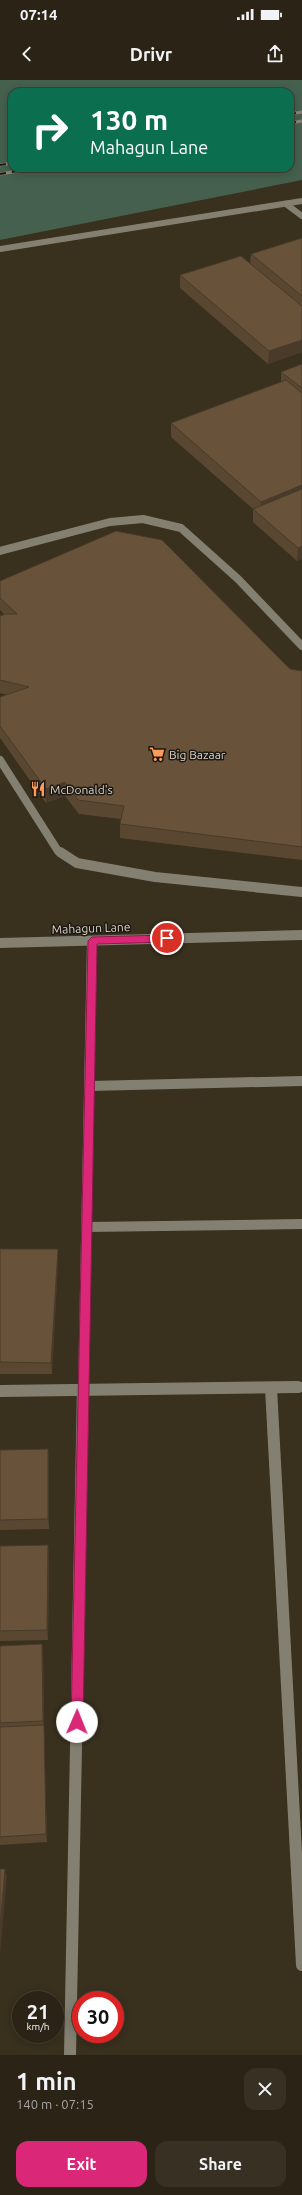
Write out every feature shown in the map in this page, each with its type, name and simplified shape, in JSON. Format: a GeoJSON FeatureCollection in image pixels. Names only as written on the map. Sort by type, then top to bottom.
{"type":"FeatureCollection","features":[{"type":"Feature","properties":{"kind":"street"},"geometry":{"type":"LineString","coordinates":[[0,249],[302,201]]}},
{"type":"Feature","properties":{"kind":"street"},"geometry":{"type":"LineString","coordinates":[[286,204],[302,216]]}},
{"type":"Feature","properties":{"kind":"street"},"geometry":{"type":"LineString","coordinates":[[0,551],[110,522],[143,519],[181,528],[238,579],[302,646]]}},
{"type":"Feature","properties":{"kind":"street"},"geometry":{"type":"LineString","coordinates":[[0,760],[58,851],[77,863],[155,877],[302,892]]}},
{"type":"Feature","properties":{"kind":"street","name":"Mahagun Lane"},"geometry":{"type":"LineString","coordinates":[[0,943],[302,935]]}},
{"type":"Feature","properties":{"kind":"street"},"geometry":{"type":"LineString","coordinates":[[70,2055],[92,941]]}},
{"type":"Feature","properties":{"kind":"street"},"geometry":{"type":"LineString","coordinates":[[90,1086],[302,1081]]}},
{"type":"Feature","properties":{"kind":"street"},"geometry":{"type":"LineString","coordinates":[[87,1227],[302,1224]]}},
{"type":"Feature","properties":{"kind":"street"},"geometry":{"type":"LineString","coordinates":[[0,1391],[302,1387]]}},
{"type":"Feature","properties":{"kind":"street"},"geometry":{"type":"LineString","coordinates":[[271,1388],[302,1965]]}},
{"type":"Feature","properties":{"kind":"green space"},"geometry":{"type":"Polygon","coordinates":[[[0,80],[302,80],[302,180],[0,240],[0,80]]]}},
{"type":"Feature","properties":{"kind":"building"},"geometry":{"type":"Polygon","coordinates":[[[302,238],[302,296],[251,254],[302,238]]]}},
{"type":"Feature","properties":{"kind":"building"},"geometry":{"type":"Polygon","coordinates":[[[241,256],[302,306],[302,340],[269,351],[180,275],[241,256]]]}},
{"type":"Feature","properties":{"kind":"building"},"geometry":{"type":"Polygon","coordinates":[[[302,364],[302,388],[281,372],[302,364]]]}},
{"type":"Feature","properties":{"kind":"building"},"geometry":{"type":"Polygon","coordinates":[[[286,380],[302,393],[302,485],[261,502],[171,423],[286,380]]]}},
{"type":"Feature","properties":{"kind":"building"},"geometry":{"type":"Polygon","coordinates":[[[302,489],[302,546],[298,548],[253,509],[302,489]]]}},
{"type":"Feature","properties":{"kind":"building"},"geometry":{"type":"Polygon","coordinates":[[[116,531],[162,540],[290,669],[302,671],[302,847],[120,824],[124,806],[78,800],[65,782],[46,789],[0,726],[0,697],[29,687],[0,680],[0,616],[6,614],[17,614],[0,598],[0,581],[116,531]]]}},
{"type":"Feature","properties":{"kind":"building"},"geometry":{"type":"Polygon","coordinates":[[[0,1249],[58,1249],[51,1363],[0,1362],[0,1249]]]}},
{"type":"Feature","properties":{"kind":"building"},"geometry":{"type":"Polygon","coordinates":[[[48,1449],[48,1519],[0,1520],[0,1450],[48,1449]]]}},
{"type":"Feature","properties":{"kind":"building"},"geometry":{"type":"Polygon","coordinates":[[[48,1545],[47,1630],[0,1631],[0,1546],[48,1545]]]}},
{"type":"Feature","properties":{"kind":"building"},"geometry":{"type":"Polygon","coordinates":[[[42,1644],[43,1721],[0,1723],[0,1646],[42,1644]]]}},
{"type":"Feature","properties":{"kind":"building"},"geometry":{"type":"Polygon","coordinates":[[[44,1725],[46,1834],[0,1837],[0,1727],[44,1725]]]}},
{"type":"Feature","properties":{"kind":"building"},"geometry":{"type":"Polygon","coordinates":[[[0,1869],[5,1869],[0,1928],[0,1869]]]}},
{"type":"Feature","properties":{"kind":"railway"},"geometry":{"type":"LineString","coordinates":[[294,113],[302,112]]}},
{"type":"Feature","properties":{"kind":"railway"},"geometry":{"type":"LineString","coordinates":[[294,122],[302,121]]}},
{"type":"Feature","properties":{"kind":"railway"},"geometry":{"type":"LineString","coordinates":[[0,165],[8,164]]}},
{"type":"Feature","properties":{"kind":"railway"},"geometry":{"type":"LineString","coordinates":[[0,174],[12,172]]}},
{"type":"Feature","properties":{"kind":"place","name":"Big Bazaar"},"geometry":{"type":"Point","coordinates":[157,754]}},
{"type":"Feature","properties":{"kind":"place","name":"McDonald's"},"geometry":{"type":"Point","coordinates":[38,789]}},
{"type":"Feature","properties":{"kind":"route"},"geometry":{"type":"LineString","coordinates":[[77,1722],[92,941],[167,938]]}}]}
